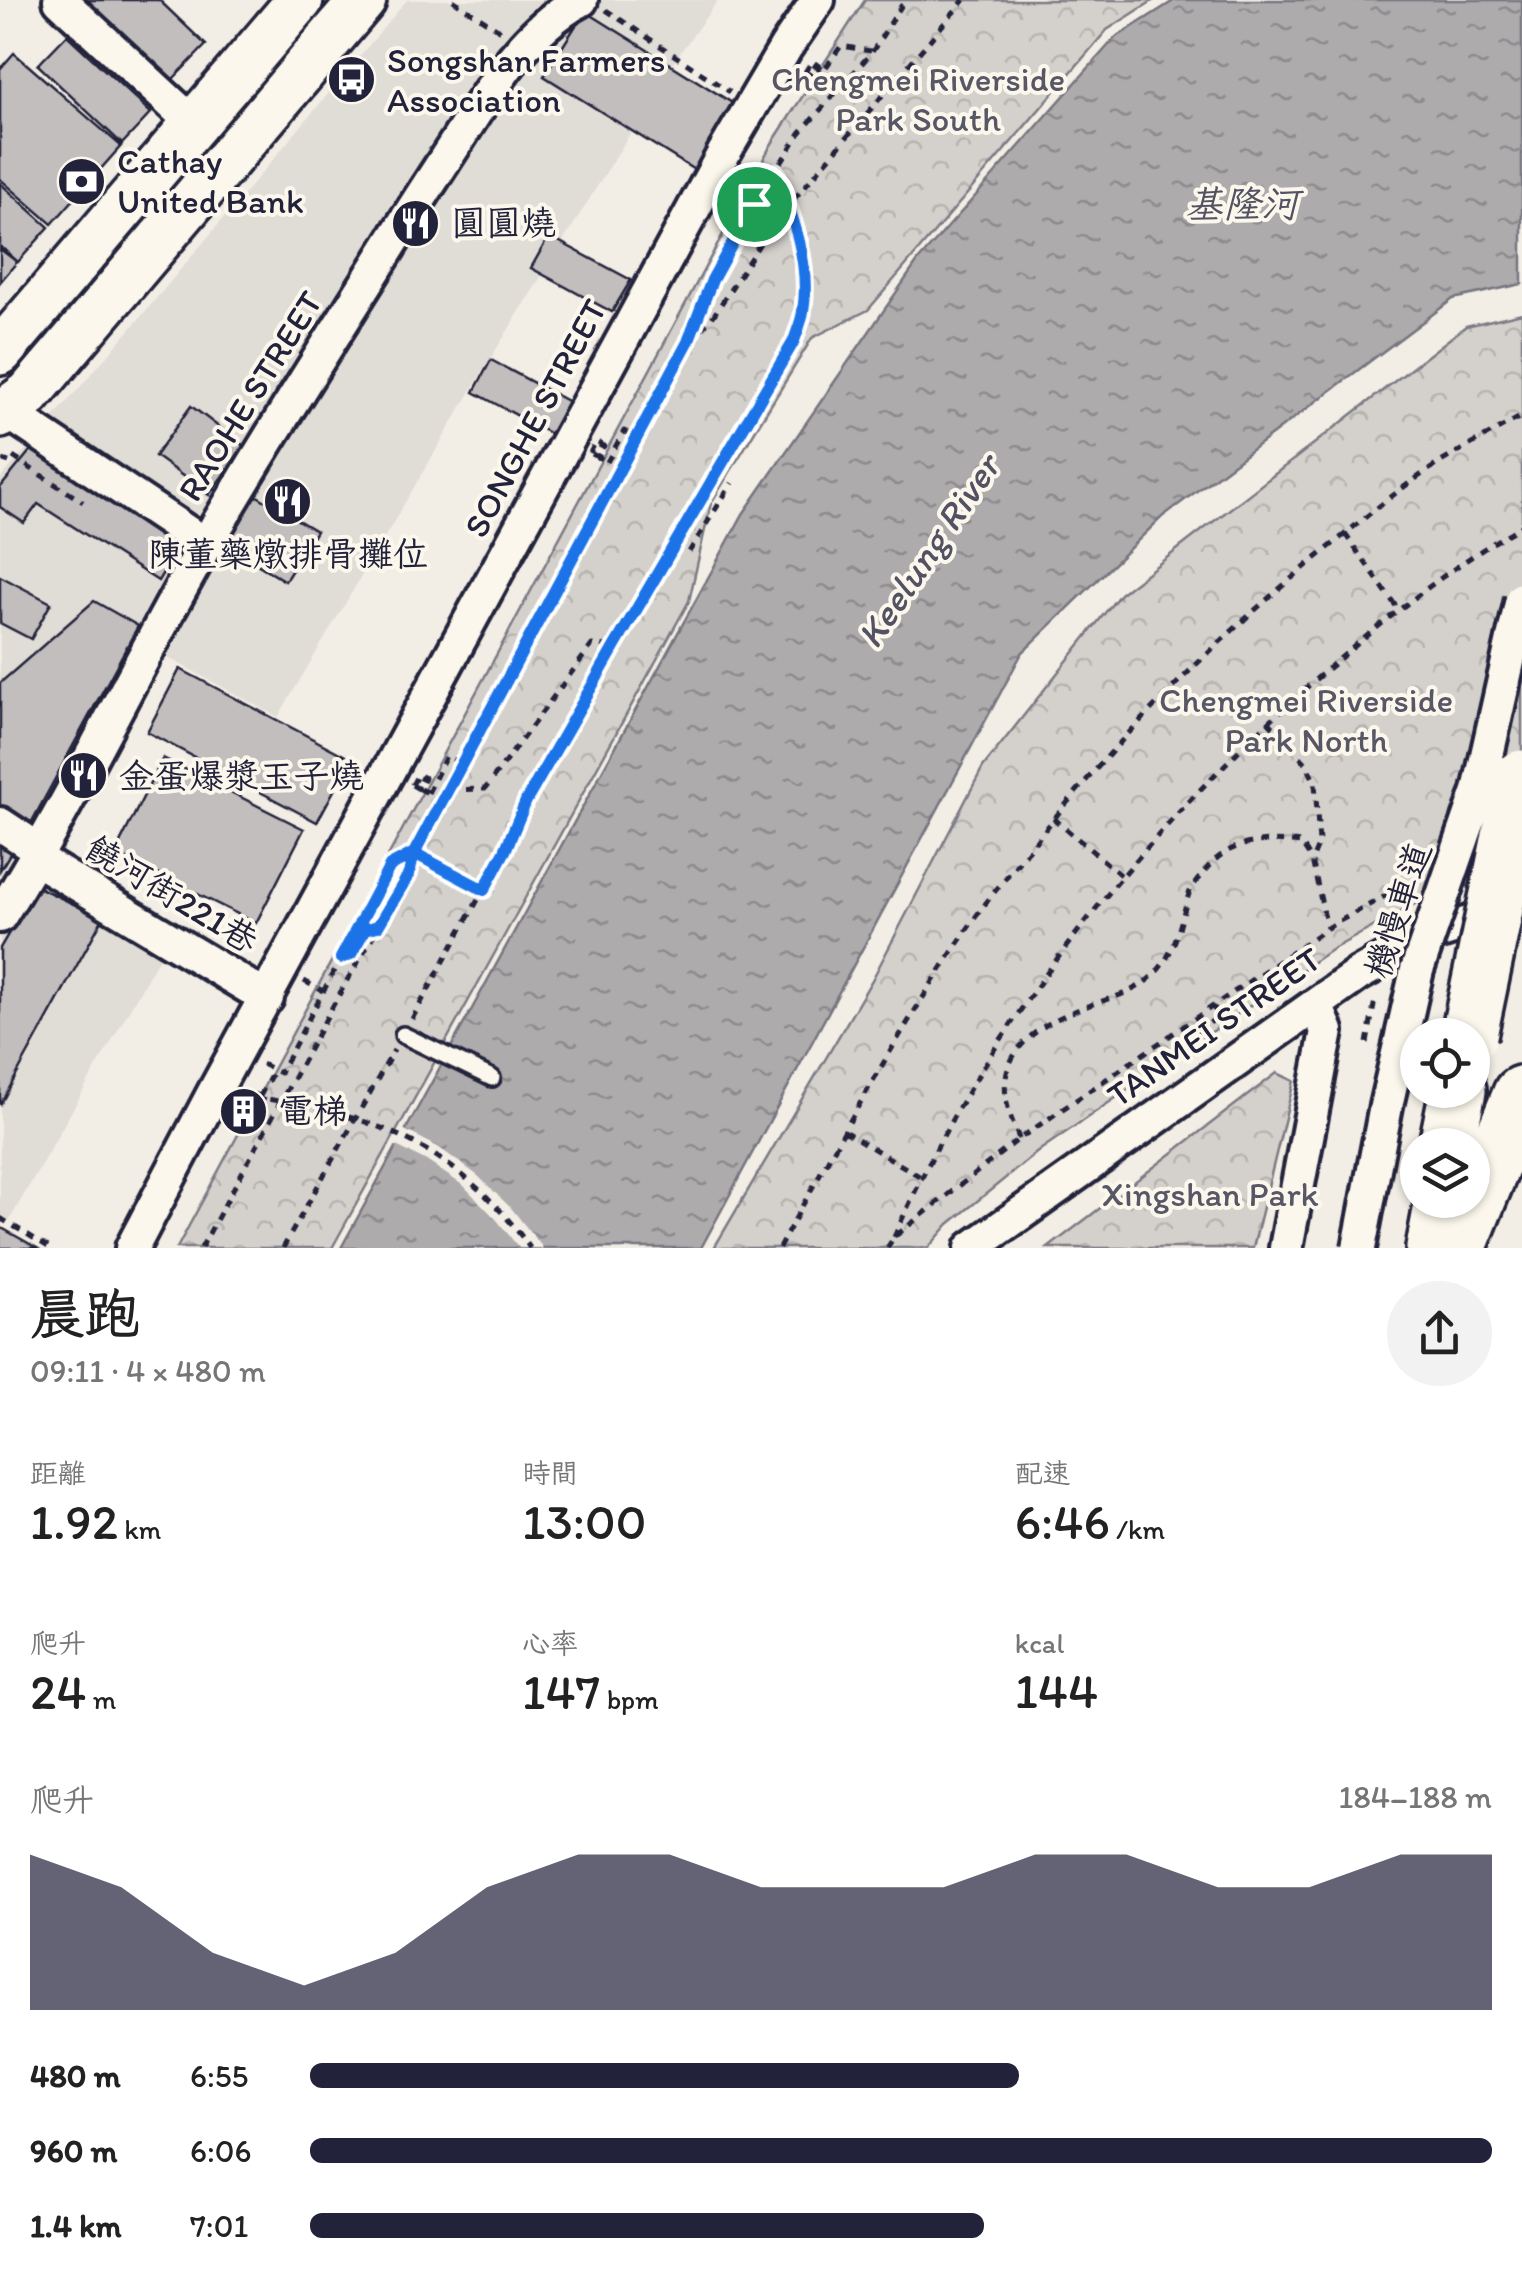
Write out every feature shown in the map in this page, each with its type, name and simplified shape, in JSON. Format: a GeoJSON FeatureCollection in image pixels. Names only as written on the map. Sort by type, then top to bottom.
{"type":"FeatureCollection","features":[{"type":"Feature","properties":{"kind":"highway"},"geometry":{"type":"LineString","coordinates":[[1473,1018],[1522,778]]}},
{"type":"Feature","properties":{"kind":"highway"},"geometry":{"type":"LineString","coordinates":[[1489,1248],[1521,1091]]}},
{"type":"Feature","properties":{"kind":"highway"},"geometry":{"type":"LineString","coordinates":[[1457,1248],[1521,1091]]}},
{"type":"Feature","properties":{"kind":"highway"},"geometry":{"type":"LineString","coordinates":[[1427,1248],[1433,1218]]}},
{"type":"Feature","properties":{"kind":"highway"},"geometry":{"type":"LineString","coordinates":[[1457,1248],[1458,1218]]}},
{"type":"Feature","properties":{"kind":"main road"},"geometry":{"type":"LineString","coordinates":[[0,352],[300,0]]}},
{"type":"Feature","properties":{"kind":"main road"},"geometry":{"type":"LineString","coordinates":[[2,411],[29,394],[363,0]]}},
{"type":"Feature","properties":{"kind":"main road"},"geometry":{"type":"LineString","coordinates":[[1489,1248],[1522,1073]]}},
{"type":"Feature","properties":{"kind":"street"},"geometry":{"type":"LineString","coordinates":[[60,0],[194,124]]}},
{"type":"Feature","properties":{"kind":"street","name":"SONGHE STREET"},"geometry":{"type":"LineString","coordinates":[[132,1248],[751,106],[818,0]]}},
{"type":"Feature","properties":{"kind":"street","name":"RAOHE STREET"},"geometry":{"type":"LineString","coordinates":[[0,916],[38,855],[240,485],[494,83],[561,10],[594,5]]}},
{"type":"Feature","properties":{"kind":"street"},"geometry":{"type":"LineString","coordinates":[[2,411],[206,544]]}},
{"type":"Feature","properties":{"kind":"street","name":"機慢車道"},"geometry":{"type":"LineString","coordinates":[[1359,1248],[1417,970],[1479,791],[1522,599]]}},
{"type":"Feature","properties":{"kind":"street","name":"饒河街221巷"},"geometry":{"type":"LineString","coordinates":[[0,824],[38,855],[267,998]]}},
{"type":"Feature","properties":{"kind":"street","name":"TANMEI STREET"},"geometry":{"type":"LineString","coordinates":[[972,1248],[1360,974],[1425,936],[1500,912],[1522,909]]}},
{"type":"Feature","properties":{"kind":"street"},"geometry":{"type":"LineString","coordinates":[[1286,1248],[1327,1031],[1316,1005]]}},
{"type":"Feature","properties":{"kind":"lane"},"geometry":{"type":"LineString","coordinates":[[403,1035],[492,1078]]}},
{"type":"Feature","properties":{"kind":"path"},"geometry":{"type":"LineString","coordinates":[[453,0],[525,46]]}},
{"type":"Feature","properties":{"kind":"path"},"geometry":{"type":"LineString","coordinates":[[200,1248],[409,874],[414,853],[688,342],[712,280],[754,204],[800,133],[872,52],[905,0]]}},
{"type":"Feature","properties":{"kind":"path"},"geometry":{"type":"LineString","coordinates":[[688,342],[712,318],[771,226],[964,0]]}},
{"type":"Feature","properties":{"kind":"path"},"geometry":{"type":"LineString","coordinates":[[594,5],[751,106]]}},
{"type":"Feature","properties":{"kind":"path"},"geometry":{"type":"LineString","coordinates":[[818,68],[812,76],[817,80],[841,46],[872,52]]}},
{"type":"Feature","properties":{"kind":"path"},"geometry":{"type":"LineString","coordinates":[[283,1248],[484,890],[526,801],[794,341],[803,312],[805,269],[776,172]]}},
{"type":"Feature","properties":{"kind":"path"},"geometry":{"type":"LineString","coordinates":[[778,1248],[933,983],[979,913],[1124,737],[1198,661],[1345,534],[1428,470],[1522,416]]}},
{"type":"Feature","properties":{"kind":"path"},"geometry":{"type":"LineString","coordinates":[[604,447],[598,458],[590,453],[596,441],[604,446],[598,457],[607,462],[624,430],[637,437]]}},
{"type":"Feature","properties":{"kind":"path"},"geometry":{"type":"LineString","coordinates":[[674,544],[690,552],[732,483]]}},
{"type":"Feature","properties":{"kind":"path"},"geometry":{"type":"LineString","coordinates":[[887,1248],[991,1054],[1046,972],[1123,876],[1268,720],[1398,610],[1479,549],[1522,526]]}},
{"type":"Feature","properties":{"kind":"path"},"geometry":{"type":"LineString","coordinates":[[1345,534],[1398,610]]}},
{"type":"Feature","properties":{"kind":"path"},"geometry":{"type":"LineString","coordinates":[[448,790],[485,788],[592,645],[615,646]]}},
{"type":"Feature","properties":{"kind":"path"},"geometry":{"type":"LineString","coordinates":[[1268,720],[1306,763],[1314,782],[1319,843],[1312,860]]}},
{"type":"Feature","properties":{"kind":"path"},"geometry":{"type":"LineString","coordinates":[[424,780],[419,789],[412,785],[418,774],[425,778],[420,789],[428,792],[446,756],[462,764]]}},
{"type":"Feature","properties":{"kind":"path"},"geometry":{"type":"LineString","coordinates":[[1054,818],[1123,876]]}},
{"type":"Feature","properties":{"kind":"path"},"geometry":{"type":"LineString","coordinates":[[1019,1139],[1006,1100],[1007,1070],[1017,1050],[1064,1014],[1129,992],[1149,980],[1177,940],[1189,892],[1209,865],[1236,846],[1266,840],[1301,842],[1312,860],[1327,928]]}},
{"type":"Feature","properties":{"kind":"path"},"geometry":{"type":"LineString","coordinates":[[414,853],[484,890]]}},
{"type":"Feature","properties":{"kind":"path"},"geometry":{"type":"LineString","coordinates":[[264,1065],[280,1073],[390,866],[414,853]]}},
{"type":"Feature","properties":{"kind":"path"},"geometry":{"type":"LineString","coordinates":[[894,1236],[1019,1139],[1327,928],[1398,888],[1430,878]]}},
{"type":"Feature","properties":{"kind":"path"},"geometry":{"type":"LineString","coordinates":[[341,958],[351,954],[365,929],[378,926]]}},
{"type":"Feature","properties":{"kind":"path"},"geometry":{"type":"LineString","coordinates":[[1192,1055],[1183,1042],[1219,1016],[1213,1007]]}},
{"type":"Feature","properties":{"kind":"path"},"geometry":{"type":"LineString","coordinates":[[233,1122],[248,1130],[274,1070]]}},
{"type":"Feature","properties":{"kind":"path"},"geometry":{"type":"LineString","coordinates":[[246,1105],[252,1092],[356,1119],[392,1133],[456,1169],[483,1191],[530,1248]]}},
{"type":"Feature","properties":{"kind":"path"},"geometry":{"type":"LineString","coordinates":[[844,1132],[922,1178]]}},
{"type":"Feature","properties":{"kind":"path"},"geometry":{"type":"LineString","coordinates":[[0,1218],[50,1248]]}},
{"type":"Feature","properties":{"kind":"shaded area"},"geometry":{"type":"Polygon","coordinates":[[[407,0],[718,0],[680,53],[487,364],[278,717],[163,655],[53,871],[164,949],[9,1221],[0,1216],[0,479],[407,0]]]}},
{"type":"Feature","properties":{"kind":"green space","name":"Chengmei Riverside Park South"},"geometry":{"type":"Polygon","coordinates":[[[865,0],[1154,0],[1107,30],[868,310],[812,338],[711,503],[689,601],[332,1248],[177,1248],[771,145],[865,0]]]}},
{"type":"Feature","properties":{"kind":"green space","name":"Chengmei Riverside Park North"},"geometry":{"type":"Polygon","coordinates":[[[1522,313],[1522,873],[1439,891],[1331,950],[1040,1150],[949,1224],[928,1248],[714,1248],[872,980],[983,767],[1120,594],[1466,326],[1522,313]]]}},
{"type":"Feature","properties":{"kind":"green space","name":"Xingshan Park"},"geometry":{"type":"Polygon","coordinates":[[[1277,1073],[1294,1081],[1253,1248],[1048,1248],[1277,1073]]]}},
{"type":"Feature","properties":{"kind":"water","name":"基隆河"},"geometry":{"type":"Polygon","coordinates":[[[1175,0],[1522,0],[1522,284],[1453,299],[1162,517],[1022,653],[701,1248],[341,1248],[743,514],[918,261],[1115,38],[1175,0]]]}},
{"type":"Feature","properties":{"kind":"pier"},"geometry":{"type":"Polygon","coordinates":[[[401,1128],[438,1147],[477,1175],[512,1209],[543,1248],[519,1248],[464,1186],[392,1144],[401,1128]]]}},
{"type":"Feature","properties":{"kind":"building"},"geometry":{"type":"Polygon","coordinates":[[[86,0],[159,0],[206,45],[171,81],[86,0]]]}},
{"type":"Feature","properties":{"kind":"building"},"geometry":{"type":"Polygon","coordinates":[[[585,11],[737,106],[696,171],[544,76],[585,11]]]}},
{"type":"Feature","properties":{"kind":"building"},"geometry":{"type":"Polygon","coordinates":[[[67,35],[151,113],[122,144],[38,65],[67,35]]]}},
{"type":"Feature","properties":{"kind":"building"},"geometry":{"type":"Polygon","coordinates":[[[14,53],[121,146],[52,224],[0,179],[0,69],[14,53]]]}},
{"type":"Feature","properties":{"kind":"building"},"geometry":{"type":"Polygon","coordinates":[[[0,183],[49,227],[18,262],[0,246],[0,183]]]}},
{"type":"Feature","properties":{"kind":"building"},"geometry":{"type":"Polygon","coordinates":[[[549,236],[631,280],[612,312],[531,268],[549,236]]]}},
{"type":"Feature","properties":{"kind":"building"},"geometry":{"type":"Polygon","coordinates":[[[0,249],[17,262],[0,282],[0,249]]]}},
{"type":"Feature","properties":{"kind":"building"},"geometry":{"type":"Polygon","coordinates":[[[491,360],[571,403],[553,435],[474,392],[491,360]]]}},
{"type":"Feature","properties":{"kind":"building"},"geometry":{"type":"Polygon","coordinates":[[[191,406],[244,446],[209,495],[155,456],[191,406]]]}},
{"type":"Feature","properties":{"kind":"building"},"geometry":{"type":"Polygon","coordinates":[[[35,445],[182,541],[158,581],[38,504],[24,523],[0,507],[0,488],[35,445]]]}},
{"type":"Feature","properties":{"kind":"building"},"geometry":{"type":"Polygon","coordinates":[[[254,494],[316,531],[285,581],[224,544],[254,494]]]}},
{"type":"Feature","properties":{"kind":"building"},"geometry":{"type":"Polygon","coordinates":[[[0,576],[51,603],[31,639],[0,623],[0,576]]]}},
{"type":"Feature","properties":{"kind":"building"},"geometry":{"type":"Polygon","coordinates":[[[94,601],[138,626],[30,825],[0,807],[0,683],[94,601]]]}},
{"type":"Feature","properties":{"kind":"building"},"geometry":{"type":"Polygon","coordinates":[[[180,669],[351,759],[317,822],[147,732],[180,669]]]}},
{"type":"Feature","properties":{"kind":"building"},"geometry":{"type":"Polygon","coordinates":[[[163,758],[304,829],[256,923],[115,853],[163,758]]]}},
{"type":"Feature","properties":{"kind":"building"},"geometry":{"type":"Polygon","coordinates":[[[0,841],[13,849],[0,870],[0,841]]]}},
{"type":"Feature","properties":{"kind":"building"},"geometry":{"type":"Polygon","coordinates":[[[36,886],[103,918],[0,1105],[0,948],[36,886]]]}},
{"type":"Feature","properties":{"kind":"building","name":"電梯"},"geometry":{"type":"Polygon","coordinates":[[[241,1102],[251,1108],[245,1119],[235,1114],[241,1102]]]}},
{"type":"Feature","properties":{"kind":"building"},"geometry":{"type":"Polygon","coordinates":[[[0,1227],[37,1248],[0,1248],[0,1227]]]}},
{"type":"Feature","properties":{"kind":"place","name":"Songshan Farmers Association"},"geometry":{"type":"Point","coordinates":[352,80]}},
{"type":"Feature","properties":{"kind":"place","name":"Cathay United Bank"},"geometry":{"type":"Point","coordinates":[82,181]}},
{"type":"Feature","properties":{"kind":"place","name":"圓圓燒"},"geometry":{"type":"Point","coordinates":[416,223]}},
{"type":"Feature","properties":{"kind":"place","name":"陳董藥燉排骨攤位"},"geometry":{"type":"Point","coordinates":[288,502]}},
{"type":"Feature","properties":{"kind":"place","name":"金蛋爆漿玉子燒"},"geometry":{"type":"Point","coordinates":[84,776]}},
{"type":"Feature","properties":{"kind":"place","name":"電梯"},"geometry":{"type":"Point","coordinates":[243,1111]}},
{"type":"Feature","properties":{"kind":"route"},"geometry":{"type":"LineString","coordinates":[[754,204],[712,280],[688,342],[414,853],[390,866],[341,958],[351,954],[365,929],[378,926],[409,874],[414,853],[484,890],[526,801],[794,341],[803,312],[805,269],[776,172],[754,204]]}},
{"type":"Feature","properties":{"kind":"water label","name":"Keelung River"},"geometry":{"type":"Point","coordinates":[928,551]}}]}
